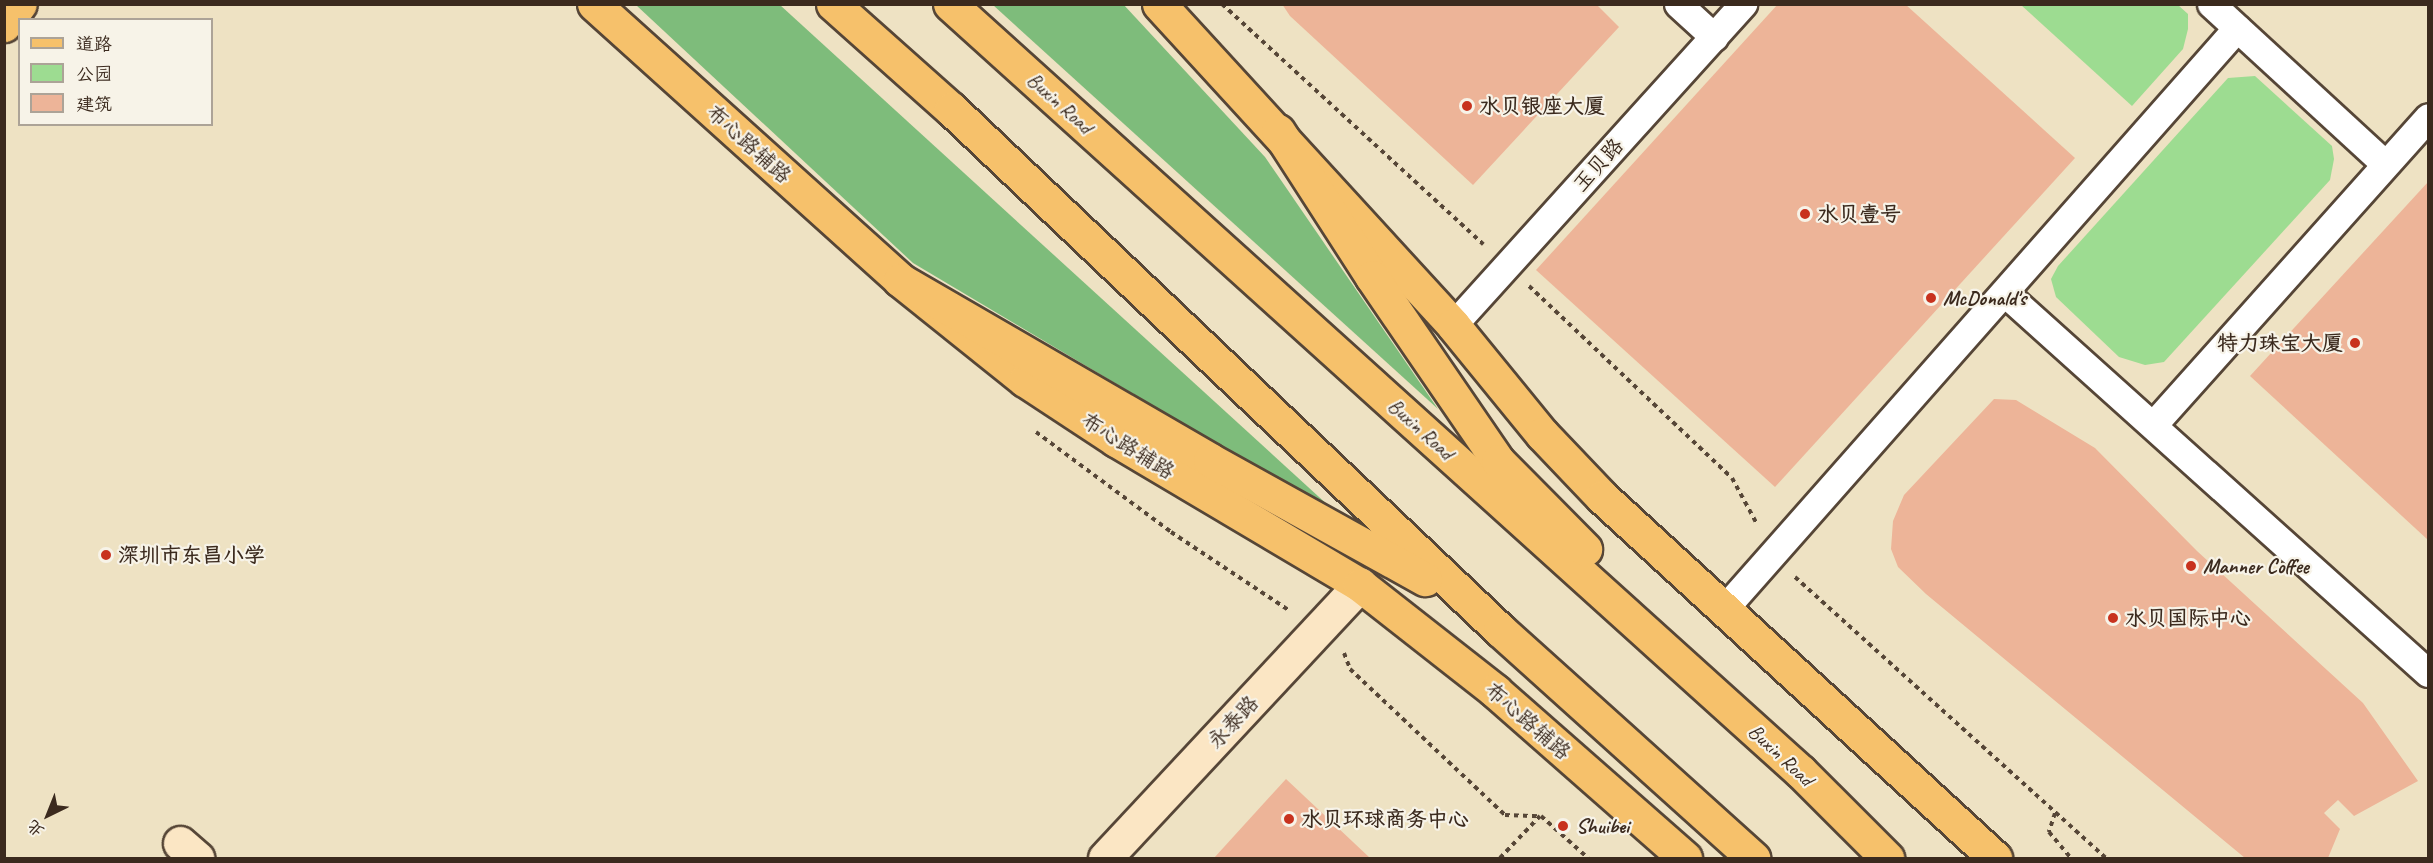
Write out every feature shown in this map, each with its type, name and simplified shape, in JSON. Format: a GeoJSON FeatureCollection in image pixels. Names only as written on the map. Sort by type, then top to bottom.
{"type":"FeatureCollection","features":[{"type":"Feature","properties":{"kind":"main road"},"geometry":{"type":"LineString","coordinates":[[4,25],[20,4]]}},
{"type":"Feature","properties":{"kind":"main road","name":"布心路辅路"},"geometry":{"type":"LineString","coordinates":[[594,4],[900,280],[1043,392],[1116,440],[1360,585],[1495,691],[1685,858]]}},
{"type":"Feature","properties":{"kind":"main road"},"geometry":{"type":"LineString","coordinates":[[833,4],[951,109],[1500,630],[1753,858]]}},
{"type":"Feature","properties":{"kind":"main road","name":"Buxin Road"},"geometry":{"type":"LineString","coordinates":[[950,4],[1801,772],[1887,858]]}},
{"type":"Feature","properties":{"kind":"main road"},"geometry":{"type":"LineString","coordinates":[[1159,4],[1278,131],[1453,325],[1542,434],[1595,489],[1995,858]]}},
{"type":"Feature","properties":{"kind":"main road"},"geometry":{"type":"LineString","coordinates":[[1278,131],[1372,277],[1498,461],[1801,772]]}},
{"type":"Feature","properties":{"kind":"main road"},"geometry":{"type":"LineString","coordinates":[[900,280],[1210,460],[1406,566],[1500,630]]}},
{"type":"Feature","properties":{"kind":"street"},"geometry":{"type":"LineString","coordinates":[[1678,4],[1714,37]]}},
{"type":"Feature","properties":{"kind":"street","name":"玉贝路"},"geometry":{"type":"LineString","coordinates":[[1453,325],[1743,4]]}},
{"type":"Feature","properties":{"kind":"street"},"geometry":{"type":"LineString","coordinates":[[2211,4],[2385,164]]}},
{"type":"Feature","properties":{"kind":"street"},"geometry":{"type":"LineString","coordinates":[[1724,609],[2006,294],[2237,28]]}},
{"type":"Feature","properties":{"kind":"street"},"geometry":{"type":"LineString","coordinates":[[2153,425],[2428,117]]}},
{"type":"Feature","properties":{"kind":"street"},"geometry":{"type":"LineString","coordinates":[[2006,294],[2428,674]]}},
{"type":"Feature","properties":{"kind":"street","name":"永泰路"},"geometry":{"type":"LineString","coordinates":[[1105,858],[1360,585]]}},
{"type":"Feature","properties":{"kind":"path"},"geometry":{"type":"LineString","coordinates":[[1222,4],[1483,244]]}},
{"type":"Feature","properties":{"kind":"path"},"geometry":{"type":"LineString","coordinates":[[1526,283],[1732,478],[1772,556],[2106,858]]}},
{"type":"Feature","properties":{"kind":"path"},"geometry":{"type":"LineString","coordinates":[[1340,643],[1350,669],[1505,815],[1541,816],[1588,858]]}},
{"type":"Feature","properties":{"kind":"path"},"geometry":{"type":"LineString","coordinates":[[2055,813],[2049,832],[2060,848],[2071,858]]}},
{"type":"Feature","properties":{"kind":"path"},"geometry":{"type":"LineString","coordinates":[[1500,858],[1541,816]]}},
{"type":"Feature","properties":{"kind":"green space"},"geometry":{"type":"Polygon","coordinates":[[[1123,4],[1265,157],[1438,409],[993,5],[1123,4]]]}},
{"type":"Feature","properties":{"kind":"green space"},"geometry":{"type":"Polygon","coordinates":[[[636,5],[780,5],[1342,518],[913,263],[636,5]]]}},
{"type":"Feature","properties":{"kind":"green space"},"geometry":{"type":"Polygon","coordinates":[[[2021,5],[2178,5],[2188,14],[2188,29],[2183,49],[2132,106],[2021,5]]]}},
{"type":"Feature","properties":{"kind":"green space"},"geometry":{"type":"Polygon","coordinates":[[[2255,76],[2332,146],[2334,159],[2330,180],[2164,362],[2145,365],[2119,357],[2056,297],[2051,279],[2058,266],[2228,78],[2255,76]]]}},
{"type":"Feature","properties":{"kind":"building","name":"水贝银座大厦"},"geometry":{"type":"Polygon","coordinates":[[[1282,4],[1596,4],[1619,27],[1473,185],[1290,16],[1282,4]]]}},
{"type":"Feature","properties":{"kind":"building","name":"水贝壹号"},"geometry":{"type":"Polygon","coordinates":[[[1778,4],[1905,4],[2075,158],[1775,487],[1536,270],[1778,4]]]}},
{"type":"Feature","properties":{"kind":"building","name":"特力珠宝大厦"},"geometry":{"type":"Polygon","coordinates":[[[2428,182],[2428,540],[2250,376],[2428,182]]]}},
{"type":"Feature","properties":{"kind":"building","name":"水贝国际中心"},"geometry":{"type":"Polygon","coordinates":[[[1994,399],[2016,400],[2095,448],[2197,551],[2363,703],[2418,781],[2354,816],[2338,800],[2324,813],[2340,829],[2328,858],[2245,858],[1926,594],[1898,567],[1891,549],[1893,521],[1904,495],[1994,399]]]}},
{"type":"Feature","properties":{"kind":"building","name":"水贝环球商务中心"},"geometry":{"type":"Polygon","coordinates":[[[1286,779],[1370,858],[1214,858],[1286,779]]]}},
{"type":"Feature","properties":{"kind":"place","name":"水贝银座大厦"},"geometry":{"type":"Point","coordinates":[1467,106]}},
{"type":"Feature","properties":{"kind":"place","name":"水贝壹号"},"geometry":{"type":"Point","coordinates":[1805,214]}},
{"type":"Feature","properties":{"kind":"place","name":"McDonald's"},"geometry":{"type":"Point","coordinates":[1931,298]}},
{"type":"Feature","properties":{"kind":"place","name":"特力珠宝大厦"},"geometry":{"type":"Point","coordinates":[2355,343]}},
{"type":"Feature","properties":{"kind":"place","name":"深圳市东昌小学"},"geometry":{"type":"Point","coordinates":[106,555]}},
{"type":"Feature","properties":{"kind":"place","name":"Manner Coffee"},"geometry":{"type":"Point","coordinates":[2191,566]}},
{"type":"Feature","properties":{"kind":"place","name":"水贝国际中心"},"geometry":{"type":"Point","coordinates":[2113,618]}},
{"type":"Feature","properties":{"kind":"place","name":"水贝环球商务中心"},"geometry":{"type":"Point","coordinates":[1289,819]}},
{"type":"Feature","properties":{"kind":"place","name":"Shuibei"},"geometry":{"type":"Point","coordinates":[1563,826]}}]}
